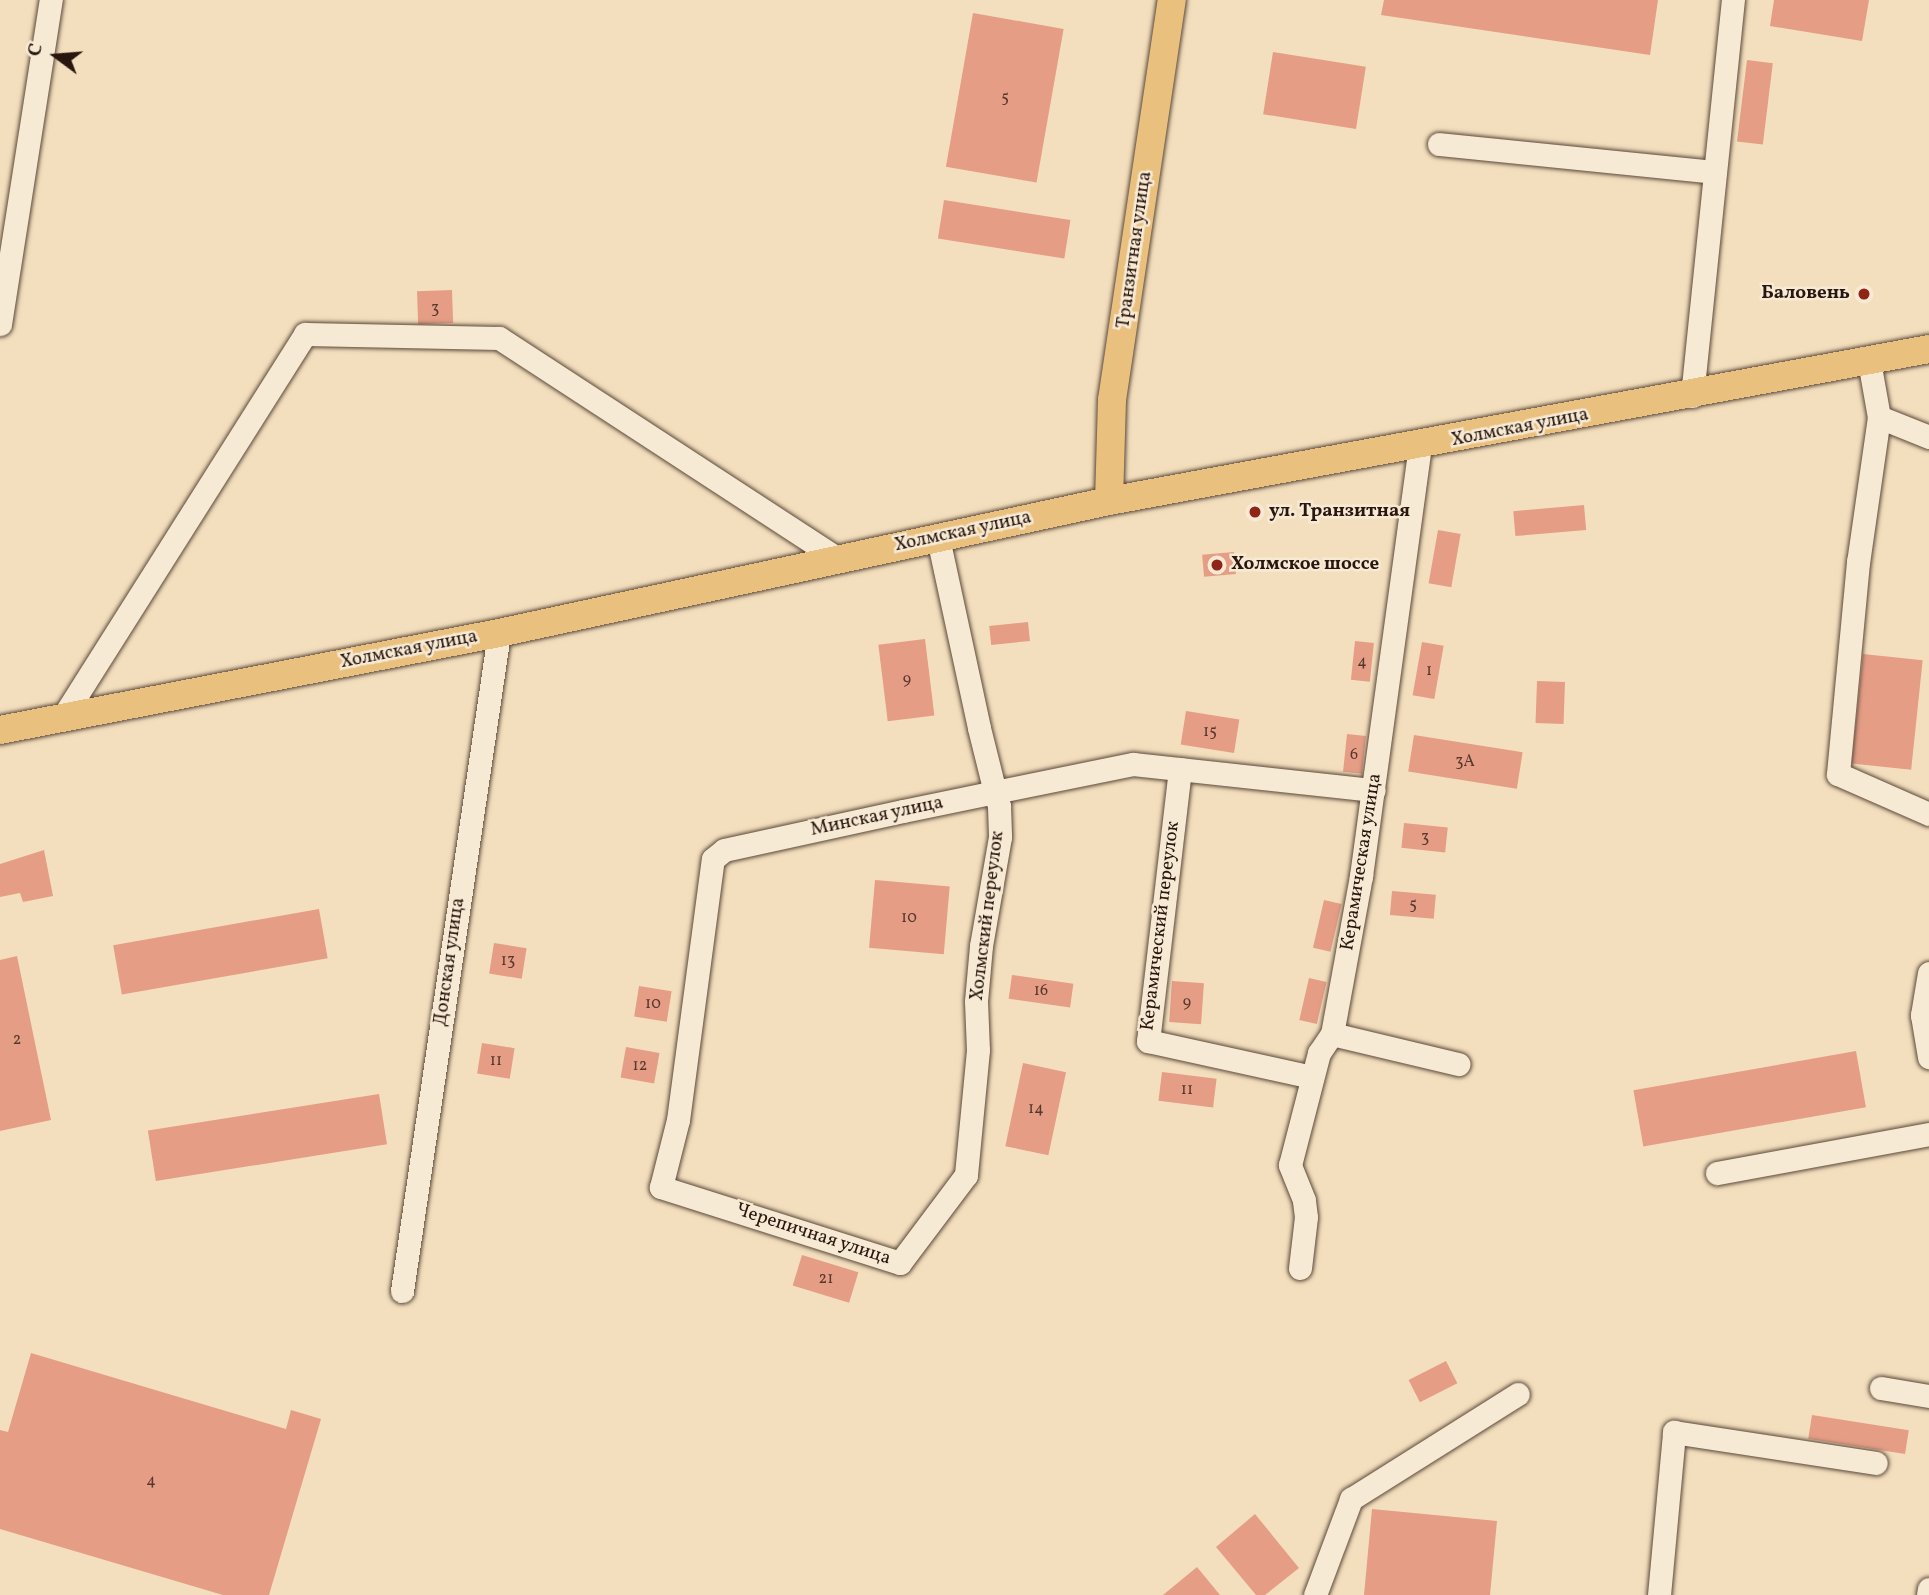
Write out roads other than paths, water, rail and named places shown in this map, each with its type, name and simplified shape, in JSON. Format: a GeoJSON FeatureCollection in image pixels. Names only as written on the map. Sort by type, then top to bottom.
{"type":"FeatureCollection","features":[{"type":"Feature","properties":{"kind":"main road","name":"Транзитная улица"},"geometry":{"type":"LineString","coordinates":[[1109,501],[1112,400],[1172,0]]}},
{"type":"Feature","properties":{"kind":"main road","name":"Холмская улица"},"geometry":{"type":"LineString","coordinates":[[0,730],[499,633],[1109,501],[1692,396],[1929,349]]}},
{"type":"Feature","properties":{"kind":"street"},"geometry":{"type":"LineString","coordinates":[[0,324],[51,0]]}},
{"type":"Feature","properties":{"kind":"street"},"geometry":{"type":"LineString","coordinates":[[1692,396],[1733,0]]}},
{"type":"Feature","properties":{"kind":"street"},"geometry":{"type":"LineString","coordinates":[[1439,144],[1715,172]]}},
{"type":"Feature","properties":{"kind":"street"},"geometry":{"type":"LineString","coordinates":[[63,717],[306,334],[499,338],[838,559]]}},
{"type":"Feature","properties":{"kind":"street"},"geometry":{"type":"LineString","coordinates":[[1869,361],[1879,417],[1858,562],[1838,774],[1929,814]]}},
{"type":"Feature","properties":{"kind":"street"},"geometry":{"type":"LineString","coordinates":[[1879,417],[1929,437]]}},
{"type":"Feature","properties":{"kind":"street","name":"Керамическая улица"},"geometry":{"type":"LineString","coordinates":[[1300,1268],[1306,1217],[1304,1199],[1290,1166],[1312,1077],[1332,1034],[1374,790],[1420,446]]}},
{"type":"Feature","properties":{"kind":"street","name":"Холмский переулок"},"geometry":{"type":"LineString","coordinates":[[938,538],[995,792],[1000,837],[981,946],[976,1001],[978,1050],[965,1175]]}},
{"type":"Feature","properties":{"kind":"street","name":"Донская улица"},"geometry":{"type":"LineString","coordinates":[[402,1291],[499,633]]}},
{"type":"Feature","properties":{"kind":"street","name":"Минская улица"},"geometry":{"type":"LineString","coordinates":[[661,1187],[678,1120],[713,859],[724,850],[1133,764],[1374,790]]}},
{"type":"Feature","properties":{"kind":"street","name":"Керамический переулок"},"geometry":{"type":"LineString","coordinates":[[1180,769],[1148,1041],[1312,1077]]}},
{"type":"Feature","properties":{"kind":"street"},"geometry":{"type":"LineString","coordinates":[[1929,972],[1922,1015],[1929,1057]]}},
{"type":"Feature","properties":{"kind":"street"},"geometry":{"type":"LineString","coordinates":[[1332,1034],[1458,1064]]}},
{"type":"Feature","properties":{"kind":"street"},"geometry":{"type":"LineString","coordinates":[[1717,1173],[1929,1134]]}},
{"type":"Feature","properties":{"kind":"street","name":"Черепичная улица"},"geometry":{"type":"LineString","coordinates":[[661,1187],[900,1263],[965,1175]]}},
{"type":"Feature","properties":{"kind":"street"},"geometry":{"type":"LineString","coordinates":[[1881,1388],[1929,1396]]}},
{"type":"Feature","properties":{"kind":"street"},"geometry":{"type":"LineString","coordinates":[[1315,1595],[1350,1499],[1518,1394]]}},
{"type":"Feature","properties":{"kind":"street"},"geometry":{"type":"LineString","coordinates":[[1659,1595],[1674,1432],[1877,1463]]}},
{"type":"Feature","properties":{"kind":"street"},"geometry":{"type":"LineString","coordinates":[[1928,1595],[1929,1589]]}},
{"type":"Feature","properties":{"kind":"place","name":"Баловень"},"geometry":{"type":"Point","coordinates":[1864,294]}},
{"type":"Feature","properties":{"kind":"place","name":"ул. Транзитная"},"geometry":{"type":"Point","coordinates":[1255,512]}},
{"type":"Feature","properties":{"kind":"place","name":"Холмское шоссе"},"geometry":{"type":"Point","coordinates":[1217,565]}}]}
